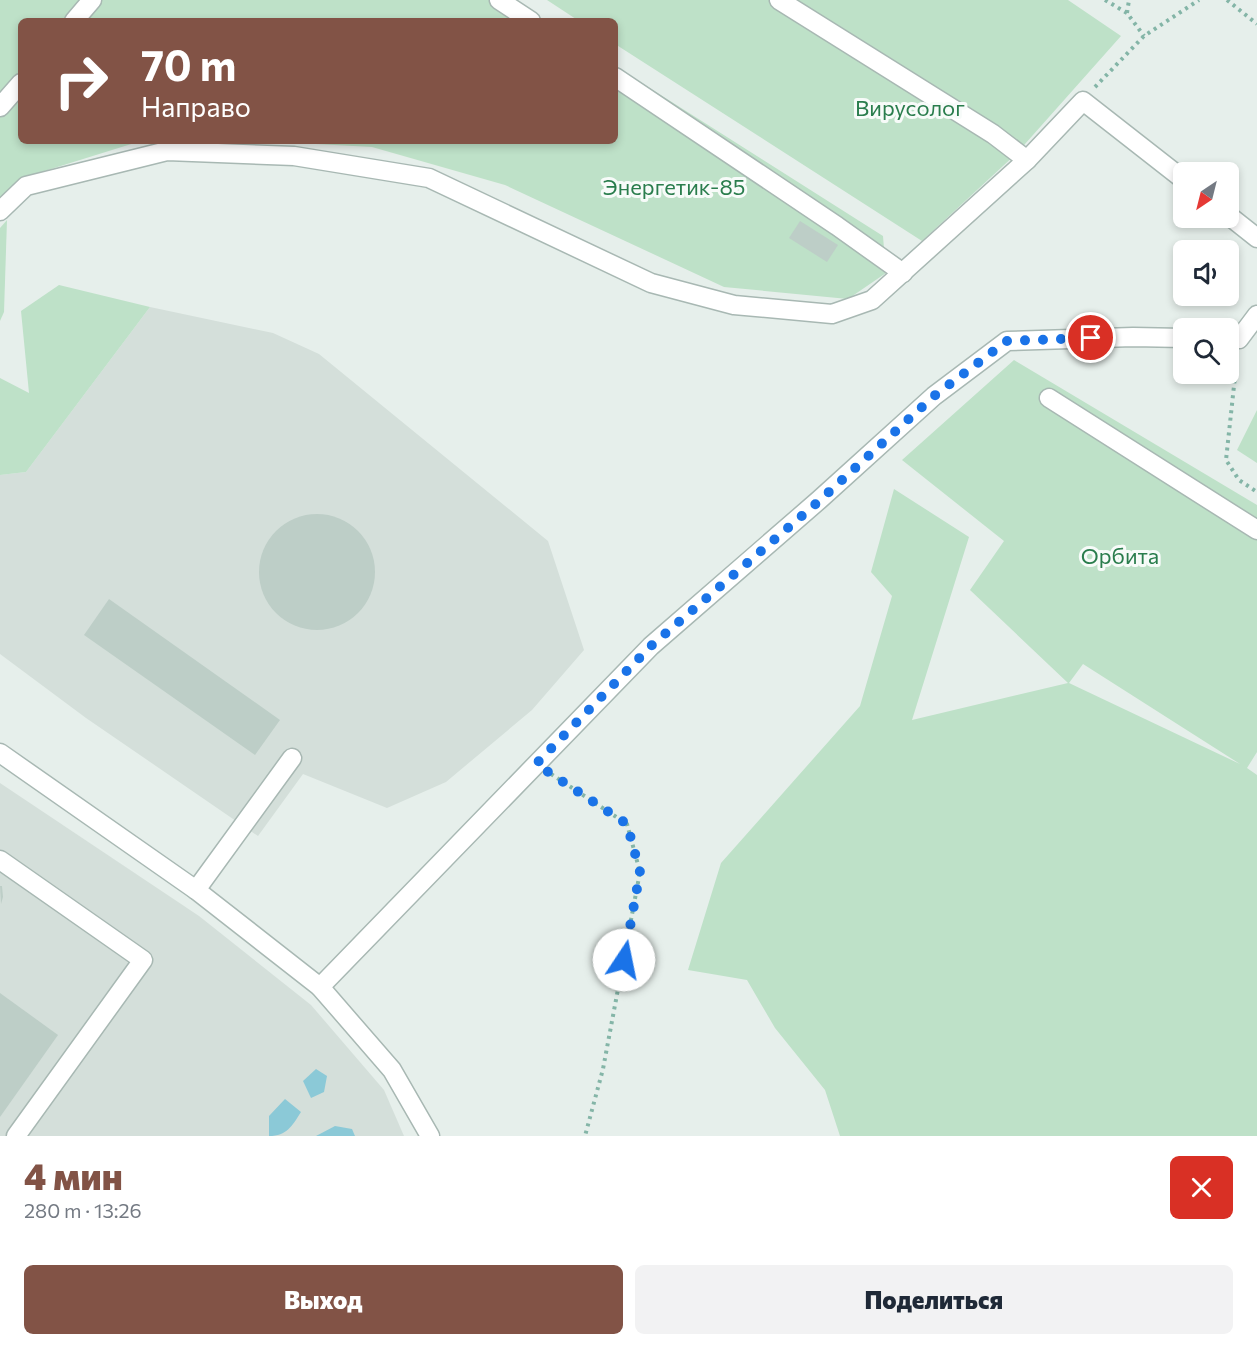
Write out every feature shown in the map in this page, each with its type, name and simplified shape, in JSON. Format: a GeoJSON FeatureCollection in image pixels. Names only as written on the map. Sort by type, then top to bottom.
{"type":"FeatureCollection","features":[{"type":"Feature","properties":{"kind":"street"},"geometry":{"type":"LineString","coordinates":[[77,18],[92,0]]}},
{"type":"Feature","properties":{"kind":"street"},"geometry":{"type":"LineString","coordinates":[[499,0],[526,18]]}},
{"type":"Feature","properties":{"kind":"street"},"geometry":{"type":"LineString","coordinates":[[779,0],[993,134],[1027,160]]}},
{"type":"Feature","properties":{"kind":"street"},"geometry":{"type":"LineString","coordinates":[[618,79],[903,273]]}},
{"type":"Feature","properties":{"kind":"street"},"geometry":{"type":"LineString","coordinates":[[0,107],[18,86]]}},
{"type":"Feature","properties":{"kind":"street"},"geometry":{"type":"LineString","coordinates":[[0,211],[26,186],[167,152],[294,156],[429,178],[651,283],[734,305],[832,314],[872,300],[1027,160],[1083,101],[1173,171]]}},
{"type":"Feature","properties":{"kind":"street"},"geometry":{"type":"LineString","coordinates":[[1239,224],[1257,238]]}},
{"type":"Feature","properties":{"kind":"street"},"geometry":{"type":"LineString","coordinates":[[1239,334],[1257,315]]}},
{"type":"Feature","properties":{"kind":"street"},"geometry":{"type":"LineString","coordinates":[[320,987],[651,646],[819,501],[934,396],[1007,341],[1173,338]]}},
{"type":"Feature","properties":{"kind":"street"},"geometry":{"type":"LineString","coordinates":[[1049,398],[1257,530]]}},
{"type":"Feature","properties":{"kind":"street"},"geometry":{"type":"LineString","coordinates":[[0,753],[196,890],[320,987],[392,1070],[430,1136]]}},
{"type":"Feature","properties":{"kind":"street"},"geometry":{"type":"LineString","coordinates":[[196,890],[292,758]]}},
{"type":"Feature","properties":{"kind":"street"},"geometry":{"type":"LineString","coordinates":[[0,860],[143,960],[16,1136]]}},
{"type":"Feature","properties":{"kind":"path"},"geometry":{"type":"LineString","coordinates":[[1105,0],[1127,13],[1144,36]]}},
{"type":"Feature","properties":{"kind":"path"},"geometry":{"type":"LineString","coordinates":[[1127,13],[1129,0]]}},
{"type":"Feature","properties":{"kind":"path"},"geometry":{"type":"LineString","coordinates":[[1083,101],[1144,36],[1199,0]]}},
{"type":"Feature","properties":{"kind":"path"},"geometry":{"type":"LineString","coordinates":[[1227,0],[1257,24]]}},
{"type":"Feature","properties":{"kind":"path"},"geometry":{"type":"LineString","coordinates":[[1231,384],[1226,460],[1239,480],[1257,492]]}},
{"type":"Feature","properties":{"kind":"path"},"geometry":{"type":"LineString","coordinates":[[536,764],[627,824],[640,872],[603,1069],[585,1136]]}},
{"type":"Feature","properties":{"kind":"shaded area"},"geometry":{"type":"Polygon","coordinates":[[[150,307],[273,333],[319,354],[548,541],[584,650],[532,710],[446,782],[387,808],[303,774],[258,836],[86,718],[0,654],[0,475],[26,472],[150,307]]]}},
{"type":"Feature","properties":{"kind":"shaded area"},"geometry":{"type":"Polygon","coordinates":[[[0,783],[199,916],[311,1005],[384,1090],[404,1136],[0,1136],[0,783]]]}},
{"type":"Feature","properties":{"kind":"green space"},"geometry":{"type":"Polygon","coordinates":[[[0,0],[510,0],[538,18],[18,18],[18,144],[131,144],[22,178],[0,199],[0,0]]]}},
{"type":"Feature","properties":{"kind":"green space","name":"Вирусолог"},"geometry":{"type":"Polygon","coordinates":[[[547,0],[1068,0],[1121,36],[1017,153],[922,241],[618,46],[618,18],[574,18],[547,0]]]}},
{"type":"Feature","properties":{"kind":"green space","name":"Энергетик-85"},"geometry":{"type":"Polygon","coordinates":[[[618,68],[883,236],[886,273],[848,299],[724,287],[505,185],[372,147],[316,144],[618,144],[618,68]]]}},
{"type":"Feature","properties":{"kind":"green space"},"geometry":{"type":"Polygon","coordinates":[[[7,220],[4,312],[0,321],[0,228],[7,220]]]}},
{"type":"Feature","properties":{"kind":"green space"},"geometry":{"type":"Polygon","coordinates":[[[59,285],[150,307],[26,472],[0,475],[0,378],[29,393],[21,311],[59,285]]]}},
{"type":"Feature","properties":{"kind":"green space","name":"Орбита"},"geometry":{"type":"Polygon","coordinates":[[[1014,360],[1257,505],[1257,752],[1247,768],[1257,775],[1257,1136],[840,1136],[825,1090],[775,1028],[747,980],[688,970],[721,863],[860,706],[892,596],[871,572],[894,489],[969,537],[912,720],[1068,683],[970,590],[1004,541],[902,460],[1014,360]],[[1083,664],[1069,683],[1240,764],[1083,664]]]}},
{"type":"Feature","properties":{"kind":"green space"},"geometry":{"type":"Polygon","coordinates":[[[1257,410],[1257,463],[1237,450],[1257,410]]]}},
{"type":"Feature","properties":{"kind":"water"},"geometry":{"type":"Polygon","coordinates":[[[316,1069],[327,1076],[324,1092],[311,1098],[303,1081],[316,1069]]]}},
{"type":"Feature","properties":{"kind":"water"},"geometry":{"type":"Polygon","coordinates":[[[285,1099],[301,1112],[285,1132],[269,1136],[269,1116],[285,1099]]]}},
{"type":"Feature","properties":{"kind":"water"},"geometry":{"type":"Polygon","coordinates":[[[335,1126],[352,1129],[355,1136],[316,1136],[335,1126]]]}},
{"type":"Feature","properties":{"kind":"building"},"geometry":{"type":"Polygon","coordinates":[[[800,221],[838,245],[827,262],[789,238],[800,221]]]}},
{"type":"Feature","properties":{"kind":"building"},"geometry":{"type":"Polygon","coordinates":[[[317,514],[339,518],[358,531],[371,550],[375,572],[371,594],[358,613],[339,626],[317,630],[295,626],[276,613],[263,594],[259,572],[263,550],[276,531],[295,518],[317,514]]]}},
{"type":"Feature","properties":{"kind":"building"},"geometry":{"type":"Polygon","coordinates":[[[109,599],[280,720],[255,755],[84,635],[109,599]]]}},
{"type":"Feature","properties":{"kind":"building"},"geometry":{"type":"Polygon","coordinates":[[[0,886],[2,886],[3,897],[1,904],[0,886]]]}},
{"type":"Feature","properties":{"kind":"building"},"geometry":{"type":"Polygon","coordinates":[[[0,993],[58,1035],[0,1117],[0,993]]]}},
{"type":"Feature","properties":{"kind":"route"},"geometry":{"type":"LineString","coordinates":[[624,960],[640,872],[627,824],[536,764],[651,646],[819,501],[934,396],[1007,341],[1091,338]]}}]}
